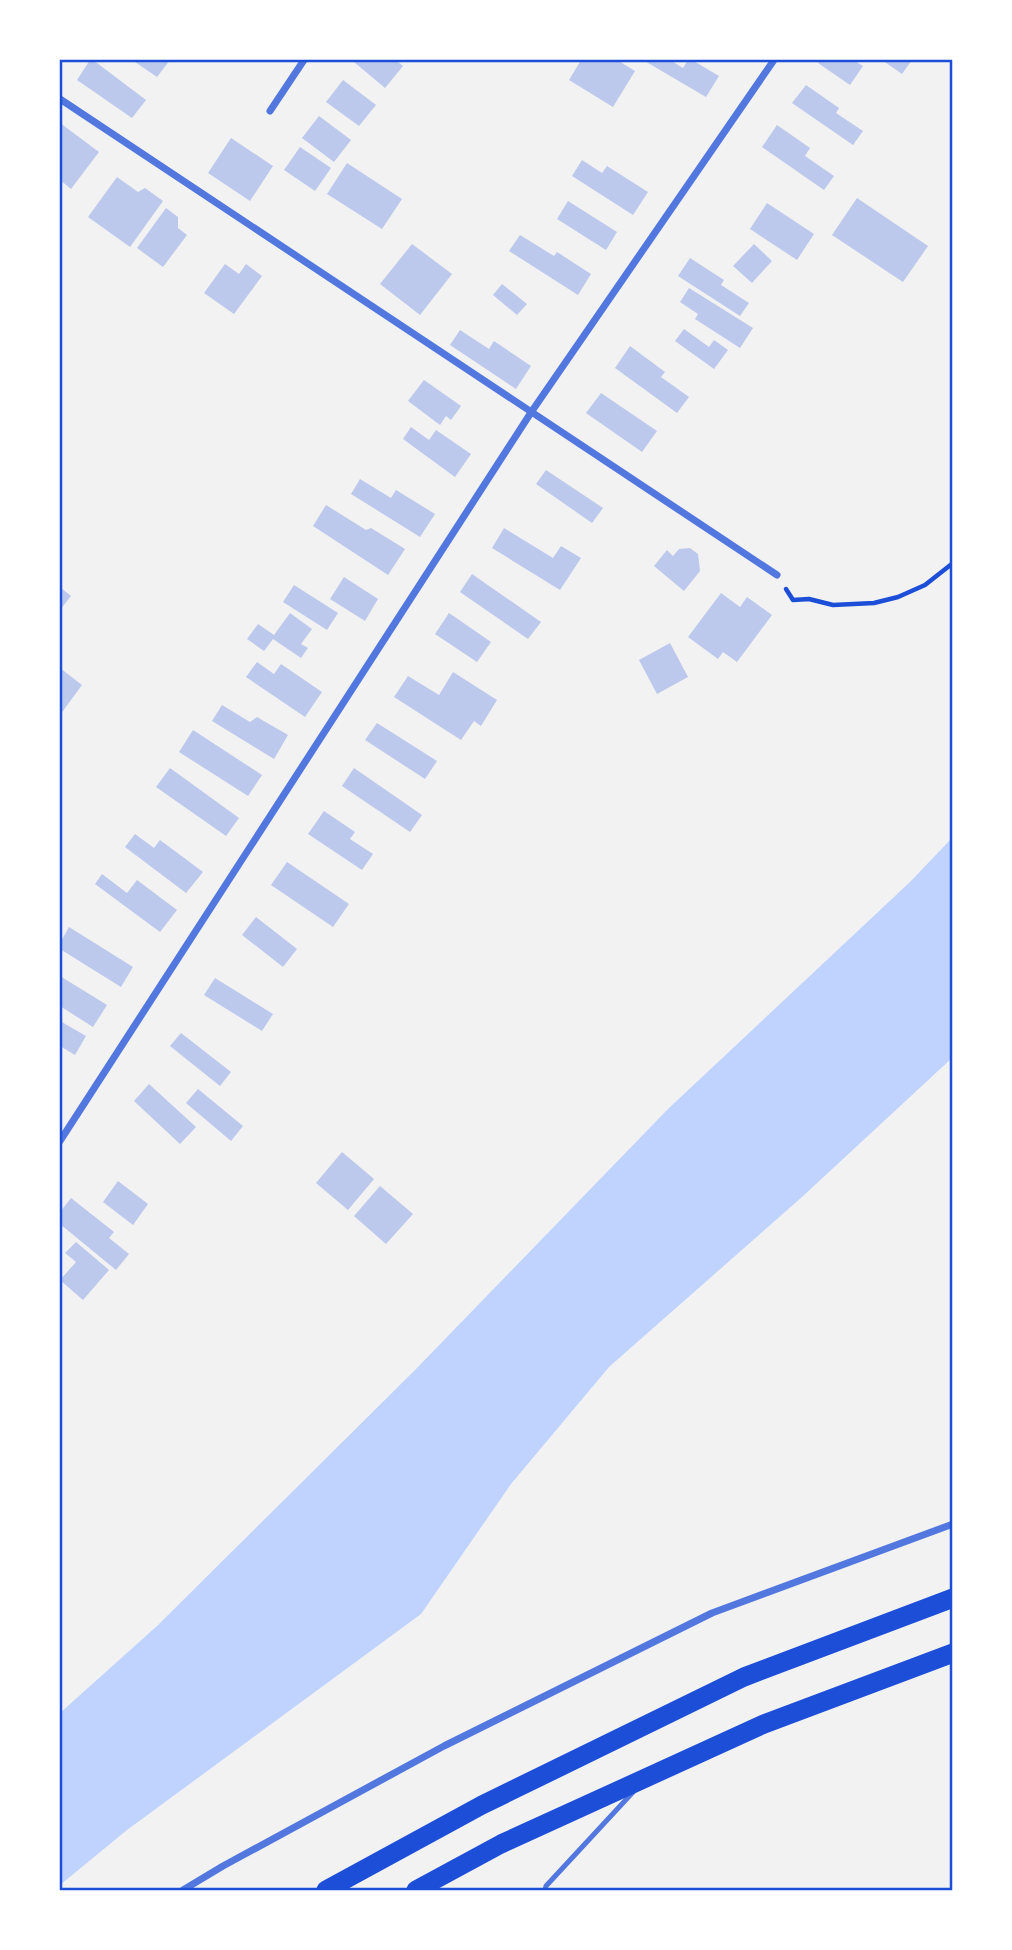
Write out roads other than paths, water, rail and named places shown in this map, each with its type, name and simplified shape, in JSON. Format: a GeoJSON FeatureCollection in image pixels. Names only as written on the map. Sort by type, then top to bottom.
{"type":"FeatureCollection","features":[{"type":"Feature","properties":{"kind":"highway"},"geometry":{"type":"LineString","coordinates":[[326,1891],[482,1805],[744,1677],[953,1598]]}},
{"type":"Feature","properties":{"kind":"highway"},"geometry":{"type":"LineString","coordinates":[[416,1891],[501,1844],[764,1724],[953,1653]]}},
{"type":"Feature","properties":{"kind":"street"},"geometry":{"type":"LineString","coordinates":[[270,111],[304,60]]}},
{"type":"Feature","properties":{"kind":"street"},"geometry":{"type":"LineString","coordinates":[[60,1141],[532,411],[774,60]]}},
{"type":"Feature","properties":{"kind":"street"},"geometry":{"type":"LineString","coordinates":[[60,99],[777,575]]}},
{"type":"Feature","properties":{"kind":"street"},"geometry":{"type":"LineString","coordinates":[[183,1891],[223,1866],[444,1746],[712,1613],[953,1524]]}},
{"type":"Feature","properties":{"kind":"lane"},"geometry":{"type":"LineString","coordinates":[[545,1891],[546,1886],[647,1777]]}},
{"type":"Feature","properties":{"kind":"water"},"geometry":{"type":"Polygon","coordinates":[[[952,838],[952,1058],[802,1197],[609,1367],[511,1484],[421,1614],[127,1830],[60,1885],[60,1713],[157,1626],[415,1370],[669,1108],[910,882],[952,838]]]}}]}
